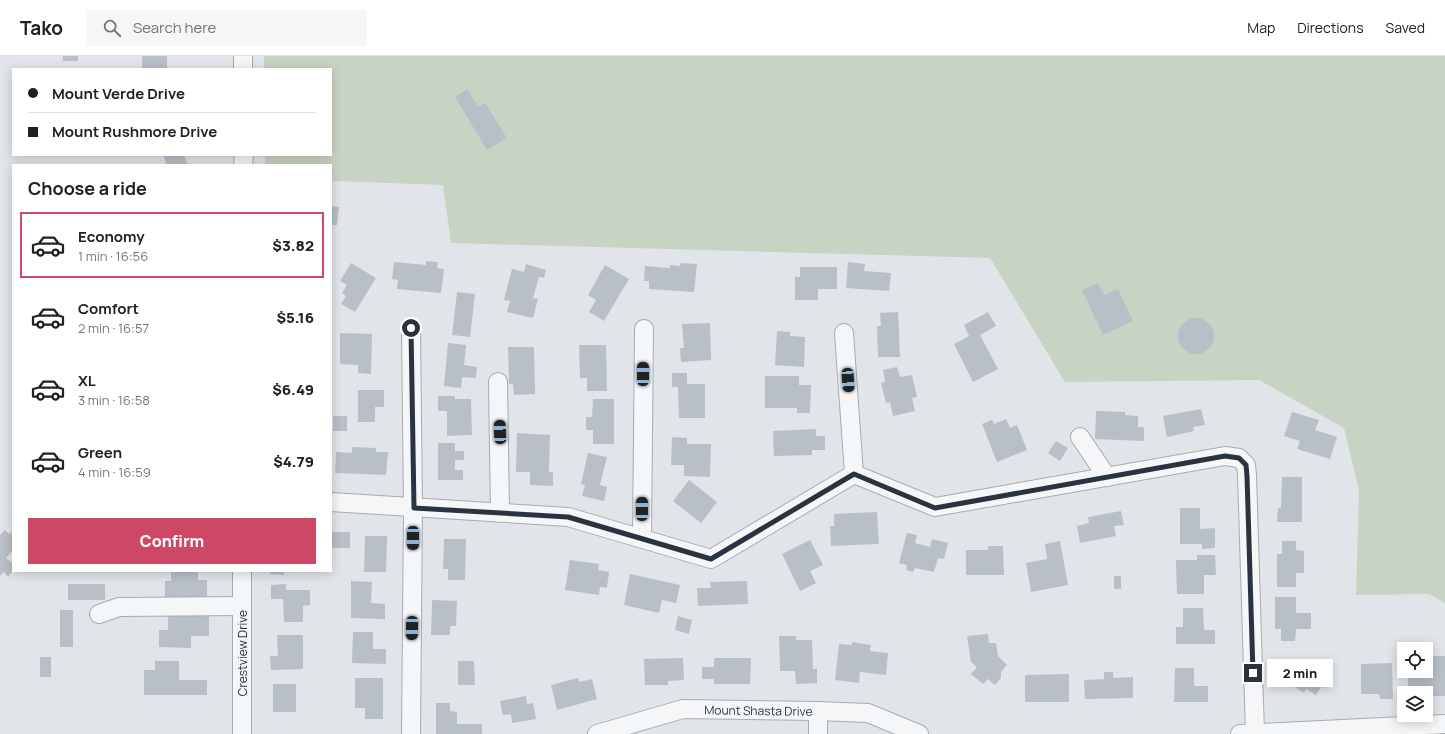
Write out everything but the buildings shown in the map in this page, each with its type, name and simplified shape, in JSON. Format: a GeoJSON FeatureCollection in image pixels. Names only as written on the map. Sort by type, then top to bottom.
{"type":"FeatureCollection","features":[{"type":"Feature","properties":{"kind":"street"},"geometry":{"type":"LineString","coordinates":[[243,56],[243,68]]}},
{"type":"Feature","properties":{"kind":"street"},"geometry":{"type":"LineString","coordinates":[[411,328],[414,508],[411,734]]}},
{"type":"Feature","properties":{"kind":"street"},"geometry":{"type":"LineString","coordinates":[[642,539],[644,329]]}},
{"type":"Feature","properties":{"kind":"street"},"geometry":{"type":"LineString","coordinates":[[844,334],[854,474]]}},
{"type":"Feature","properties":{"kind":"street"},"geometry":{"type":"LineString","coordinates":[[498,382],[500,513]]}},
{"type":"Feature","properties":{"kind":"street"},"geometry":{"type":"LineString","coordinates":[[1080,437],[1107,477]]}},
{"type":"Feature","properties":{"kind":"street"},"geometry":{"type":"LineString","coordinates":[[854,474],[935,508],[1225,456],[1239,458],[1246,465],[1247,734],[1445,724]]}},
{"type":"Feature","properties":{"kind":"street"},"geometry":{"type":"LineString","coordinates":[[332,502],[568,517],[711,559],[854,474]]}},
{"type":"Feature","properties":{"kind":"street","name":"Crestview Drive"},"geometry":{"type":"LineString","coordinates":[[242,572],[242,734]]}},
{"type":"Feature","properties":{"kind":"street"},"geometry":{"type":"LineString","coordinates":[[99,614],[119,607],[242,606]]}},
{"type":"Feature","properties":{"kind":"street","name":"Mount Shasta Drive"},"geometry":{"type":"LineString","coordinates":[[597,734],[683,709],[868,713],[918,734]]}},
{"type":"Feature","properties":{"kind":"street"},"geometry":{"type":"LineString","coordinates":[[818,711],[818,734]]}},
{"type":"Feature","properties":{"kind":"green space"},"geometry":{"type":"Polygon","coordinates":[[[264,56],[1445,56],[1445,603],[1429,594],[1356,595],[1359,491],[1344,428],[1259,380],[1065,382],[990,258],[451,243],[443,185],[332,181],[332,164],[265,164],[265,156],[332,156],[332,68],[264,68],[264,56]]]}},
{"type":"Feature","properties":{"kind":"route"},"geometry":{"type":"LineString","coordinates":[[411,328],[414,508],[568,517],[711,559],[854,474],[935,508],[1225,456],[1239,458],[1246,465],[1247,476],[1253,673]]}}]}
